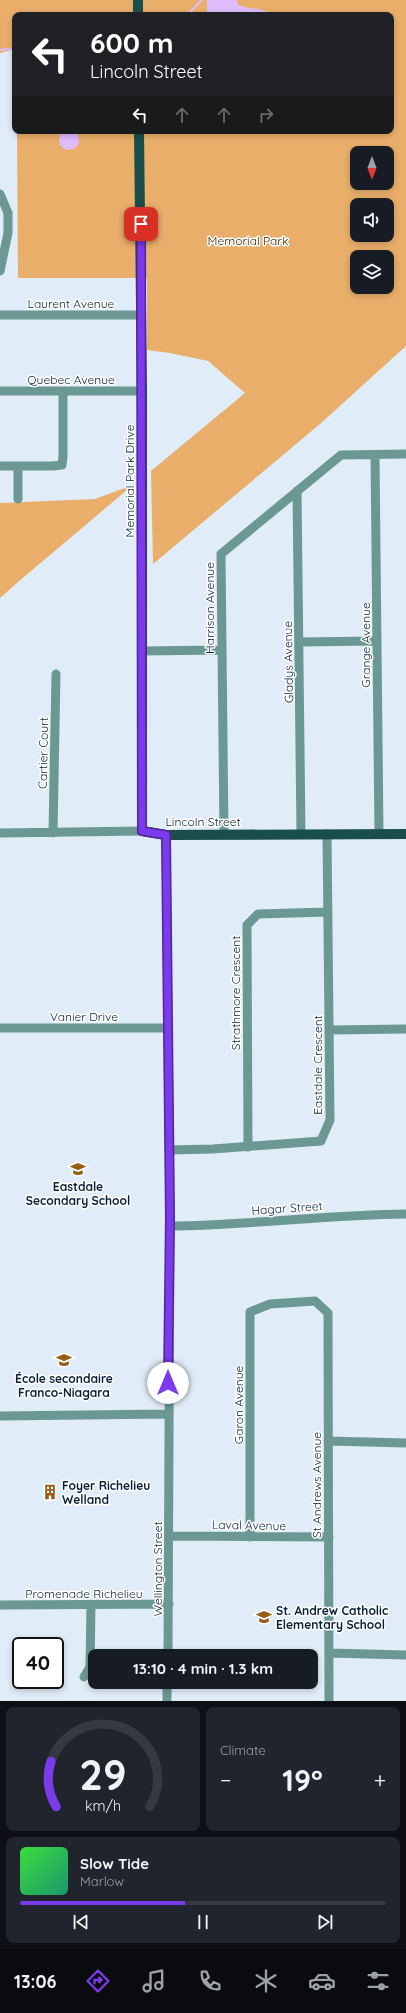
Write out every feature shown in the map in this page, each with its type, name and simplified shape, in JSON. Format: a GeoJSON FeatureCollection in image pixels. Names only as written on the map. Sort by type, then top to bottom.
{"type":"FeatureCollection","features":[{"type":"Feature","properties":{"kind":"main road"},"geometry":{"type":"LineString","coordinates":[[138,0],[138,12]]}},
{"type":"Feature","properties":{"kind":"main road","name":"Memorial Park Drive"},"geometry":{"type":"LineString","coordinates":[[139,134],[142,392],[142,831]]}},
{"type":"Feature","properties":{"kind":"main road","name":"Lincoln Street"},"geometry":{"type":"LineString","coordinates":[[142,831],[166,835],[406,834]]}},
{"type":"Feature","properties":{"kind":"street"},"geometry":{"type":"LineString","coordinates":[[0,194],[8,213],[8,233],[0,271]]}},
{"type":"Feature","properties":{"kind":"street","name":"Laurent Avenue"},"geometry":{"type":"LineString","coordinates":[[0,315],[141,315]]}},
{"type":"Feature","properties":{"kind":"street","name":"Quebec Avenue"},"geometry":{"type":"LineString","coordinates":[[0,391],[142,392]]}},
{"type":"Feature","properties":{"kind":"street"},"geometry":{"type":"LineString","coordinates":[[0,466],[62,465],[63,392]]}},
{"type":"Feature","properties":{"kind":"street","name":"Harrison Avenue"},"geometry":{"type":"LineString","coordinates":[[224,834],[221,554],[341,455],[406,454]]}},
{"type":"Feature","properties":{"kind":"street","name":"Grange Avenue"},"geometry":{"type":"LineString","coordinates":[[375,455],[378,834]]}},
{"type":"Feature","properties":{"kind":"street"},"geometry":{"type":"LineString","coordinates":[[18,466],[18,499]]}},
{"type":"Feature","properties":{"kind":"street","name":"Gladys Avenue"},"geometry":{"type":"LineString","coordinates":[[297,491],[300,642],[301,834]]}},
{"type":"Feature","properties":{"kind":"street"},"geometry":{"type":"LineString","coordinates":[[300,642],[376,641]]}},
{"type":"Feature","properties":{"kind":"street"},"geometry":{"type":"LineString","coordinates":[[142,651],[221,650]]}},
{"type":"Feature","properties":{"kind":"street","name":"Cartier Court"},"geometry":{"type":"LineString","coordinates":[[53,833],[56,674]]}},
{"type":"Feature","properties":{"kind":"street","name":"Lincoln Street"},"geometry":{"type":"LineString","coordinates":[[0,833],[142,831]]}},
{"type":"Feature","properties":{"kind":"street","name":"Eastdale Crescent"},"geometry":{"type":"LineString","coordinates":[[169,1150],[248,1147],[321,1141],[330,1120],[326,834]]}},
{"type":"Feature","properties":{"kind":"street","name":"Wellington Street"},"geometry":{"type":"LineString","coordinates":[[166,835],[170,1226],[168,1414],[170,1536],[168,1649]]}},
{"type":"Feature","properties":{"kind":"street","name":"Strathmore Crescent"},"geometry":{"type":"LineString","coordinates":[[248,1147],[247,925],[258,914],[328,912]]}},
{"type":"Feature","properties":{"kind":"street","name":"Vanier Drive"},"geometry":{"type":"LineString","coordinates":[[0,1028],[167,1028]]}},
{"type":"Feature","properties":{"kind":"street"},"geometry":{"type":"LineString","coordinates":[[329,1030],[406,1029]]}},
{"type":"Feature","properties":{"kind":"street","name":"Hagar Street"},"geometry":{"type":"LineString","coordinates":[[170,1226],[237,1224],[355,1215],[406,1214]]}},
{"type":"Feature","properties":{"kind":"street","name":"St Andrews Avenue"},"geometry":{"type":"LineString","coordinates":[[288,1303],[315,1301],[328,1313],[329,1701]]}},
{"type":"Feature","properties":{"kind":"street","name":"Garon Avenue"},"geometry":{"type":"LineString","coordinates":[[250,1538],[250,1312],[270,1304],[288,1303]]}},
{"type":"Feature","properties":{"kind":"street"},"geometry":{"type":"LineString","coordinates":[[0,1416],[168,1414]]}},
{"type":"Feature","properties":{"kind":"street"},"geometry":{"type":"LineString","coordinates":[[328,1442],[406,1443]]}},
{"type":"Feature","properties":{"kind":"street","name":"Laval Avenue"},"geometry":{"type":"LineString","coordinates":[[170,1536],[250,1538],[328,1537]]}},
{"type":"Feature","properties":{"kind":"street","name":"Promenade Richelieu"},"geometry":{"type":"LineString","coordinates":[[0,1605],[168,1604]]}},
{"type":"Feature","properties":{"kind":"street"},"geometry":{"type":"LineString","coordinates":[[84,1677],[90,1667],[91,1605]]}},
{"type":"Feature","properties":{"kind":"street"},"geometry":{"type":"LineString","coordinates":[[329,1653],[406,1655]]}},
{"type":"Feature","properties":{"kind":"street"},"geometry":{"type":"LineString","coordinates":[[167,1689],[167,1701]]}},
{"type":"Feature","properties":{"kind":"green space","name":"Memorial Park"},"geometry":{"type":"Polygon","coordinates":[[[0,0],[406,0],[406,346],[320,424],[153,564],[151,471],[245,393],[208,361],[147,350],[147,278],[18,278],[17,134],[394,134],[394,12],[12,12],[12,50],[0,53],[0,0]]]}},
{"type":"Feature","properties":{"kind":"green space"},"geometry":{"type":"Polygon","coordinates":[[[133,485],[0,598],[0,503],[95,499],[133,485]]]}},
{"type":"Feature","properties":{"kind":"shaded area"},"geometry":{"type":"Polygon","coordinates":[[[207,0],[237,0],[238,5],[268,12],[207,12],[207,0]]]}},
{"type":"Feature","properties":{"kind":"shaded area"},"geometry":{"type":"Polygon","coordinates":[[[61,134],[77,134],[78,144],[73,149],[65,149],[60,144],[59,140],[61,134]]]}},
{"type":"Feature","properties":{"kind":"waterway"},"geometry":{"type":"LineString","coordinates":[[190,12],[202,0]]}},
{"type":"Feature","properties":{"kind":"waterway"},"geometry":{"type":"LineString","coordinates":[[0,50],[12,48]]}},
{"type":"Feature","properties":{"kind":"place","name":"Eastdale Secondary School"},"geometry":{"type":"Point","coordinates":[78,1169]}},
{"type":"Feature","properties":{"kind":"place","name":"École secondaire Franco-Niagara"},"geometry":{"type":"Point","coordinates":[64,1360]}},
{"type":"Feature","properties":{"kind":"place","name":"Foyer Richelieu Welland"},"geometry":{"type":"Point","coordinates":[50,1492]}},
{"type":"Feature","properties":{"kind":"place","name":"St. Andrew Catholic Elementary School"},"geometry":{"type":"Point","coordinates":[264,1617]}},
{"type":"Feature","properties":{"kind":"route"},"geometry":{"type":"LineString","coordinates":[[141,224],[142,831],[166,835],[169,1150],[168,1195],[170,1217],[168,1383]]}}]}
